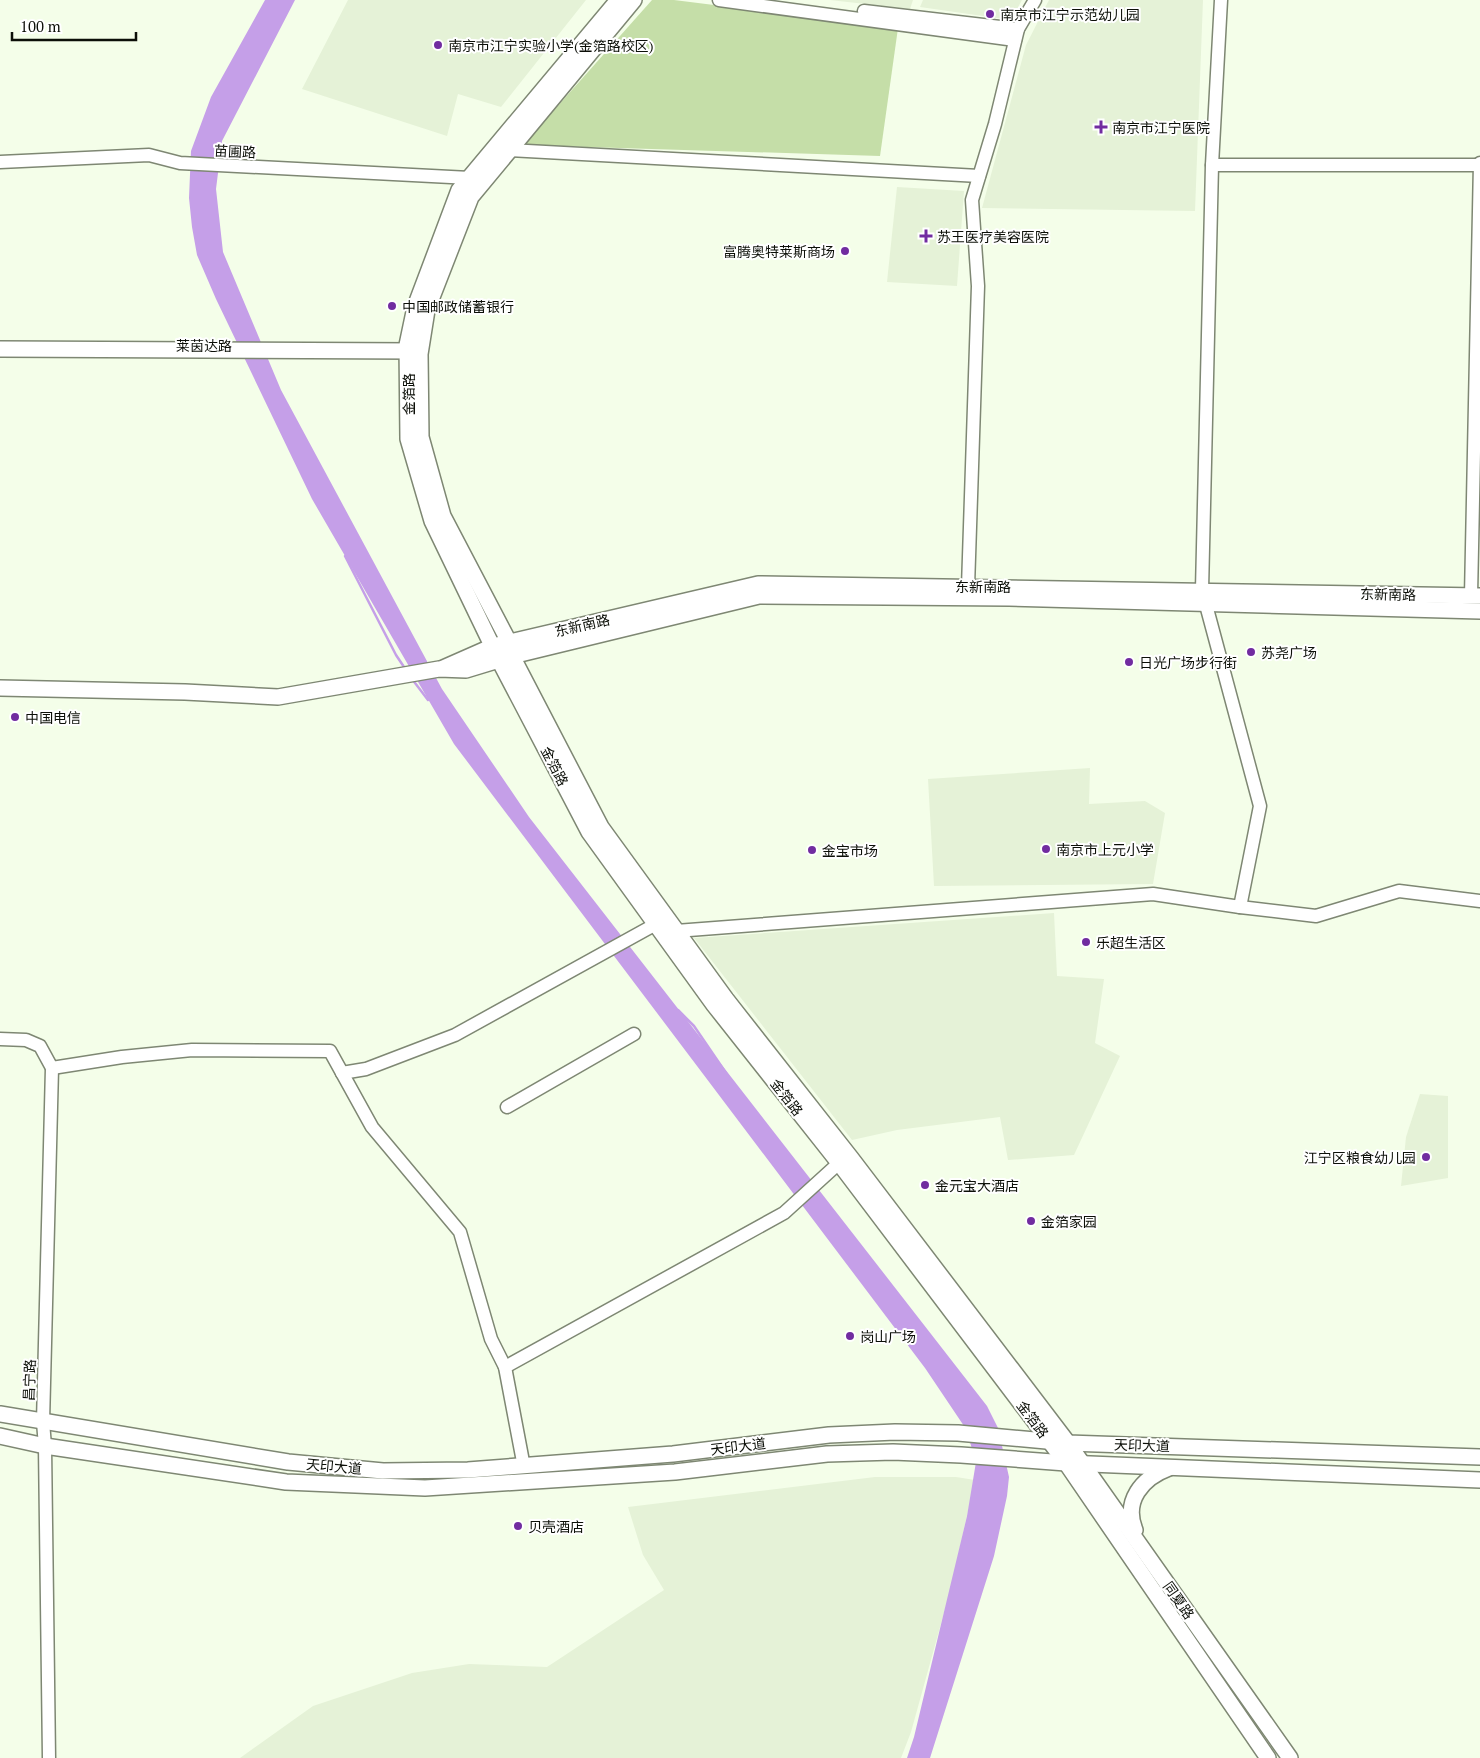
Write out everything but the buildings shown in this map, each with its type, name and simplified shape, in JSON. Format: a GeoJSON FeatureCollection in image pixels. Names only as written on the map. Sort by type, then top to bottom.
{"type":"FeatureCollection","features":[{"type":"Feature","properties":{"kind":"main road","name":"金箔路"},"geometry":{"type":"LineString","coordinates":[[618,0],[460,190],[414,307],[408,439],[432,521],[601,827],[726,999],[851,1158],[1068,1443]]}},
{"type":"Feature","properties":{"kind":"main road","name":"金箔路"},"geometry":{"type":"LineString","coordinates":[[412,349],[471,197],[634,0]]}},
{"type":"Feature","properties":{"kind":"main road","name":"莱茵达路"},"geometry":{"type":"LineString","coordinates":[[0,343],[211,348]]}},
{"type":"Feature","properties":{"kind":"main road"},"geometry":{"type":"LineString","coordinates":[[0,349],[412,349]]}},
{"type":"Feature","properties":{"kind":"main road","name":"东新南路"},"geometry":{"type":"LineString","coordinates":[[503,651],[758,584],[968,587],[1480,611]]}},
{"type":"Feature","properties":{"kind":"main road","name":"东新南路"},"geometry":{"type":"LineString","coordinates":[[503,651],[759,596],[1476,596]]}},
{"type":"Feature","properties":{"kind":"main road","name":"金箔路"},"geometry":{"type":"LineString","coordinates":[[503,651],[589,832],[714,1004],[839,1164],[1066,1463]]}},
{"type":"Feature","properties":{"kind":"main road"},"geometry":{"type":"LineString","coordinates":[[0,688],[185,692],[278,697],[439,669],[503,651]]}},
{"type":"Feature","properties":{"kind":"main road","name":"天印大道"},"geometry":{"type":"LineString","coordinates":[[0,1414],[336,1467],[425,1472],[524,1467],[673,1454],[829,1435],[895,1432],[958,1433],[1068,1443],[1480,1457]]}},
{"type":"Feature","properties":{"kind":"main road","name":"天印大道"},"geometry":{"type":"LineString","coordinates":[[0,1436],[45,1446],[286,1482],[425,1488],[675,1472],[827,1454],[893,1452],[1066,1463],[1480,1480]]}},
{"type":"Feature","properties":{"kind":"main road","name":"同夏路"},"geometry":{"type":"LineString","coordinates":[[1068,1443],[1290,1758]]}},
{"type":"Feature","properties":{"kind":"main road","name":"同夏路"},"geometry":{"type":"LineString","coordinates":[[1066,1463],[1268,1758]]}},
{"type":"Feature","properties":{"kind":"main road"},"geometry":{"type":"LineString","coordinates":[[1142,1548],[1133,1526],[1130,1505],[1134,1496],[1150,1478],[1171,1467]]}},
{"type":"Feature","properties":{"kind":"street"},"geometry":{"type":"LineString","coordinates":[[718,0],[1017,34]]}},
{"type":"Feature","properties":{"kind":"street"},"geometry":{"type":"LineString","coordinates":[[774,0],[1017,34]]}},
{"type":"Feature","properties":{"kind":"street"},"geometry":{"type":"LineString","coordinates":[[968,587],[978,286],[972,200],[1017,34],[1035,0]]}},
{"type":"Feature","properties":{"kind":"street"},"geometry":{"type":"LineString","coordinates":[[1221,0],[1212,165],[1203,597],[1260,806],[1240,907]]}},
{"type":"Feature","properties":{"kind":"street"},"geometry":{"type":"LineString","coordinates":[[509,150],[979,176]]}},
{"type":"Feature","properties":{"kind":"street","name":"苗圃路"},"geometry":{"type":"LineString","coordinates":[[0,162],[149,155],[180,163],[221,166],[470,178]]}},
{"type":"Feature","properties":{"kind":"street"},"geometry":{"type":"LineString","coordinates":[[1212,165],[1480,164],[1476,596]]}},
{"type":"Feature","properties":{"kind":"street"},"geometry":{"type":"LineString","coordinates":[[676,931],[1153,894],[1316,916],[1399,891],[1480,901]]}},
{"type":"Feature","properties":{"kind":"street"},"geometry":{"type":"LineString","coordinates":[[342,1073],[366,1069],[455,1035],[656,924]]}},
{"type":"Feature","properties":{"kind":"street"},"geometry":{"type":"LineString","coordinates":[[507,1107],[634,1034]]}},
{"type":"Feature","properties":{"kind":"street"},"geometry":{"type":"LineString","coordinates":[[0,1039],[26,1040],[40,1046],[52,1068],[122,1057],[192,1050],[330,1051],[372,1126],[460,1232],[491,1339],[505,1366],[524,1467]]}},
{"type":"Feature","properties":{"kind":"street","name":"昌宁路"},"geometry":{"type":"LineString","coordinates":[[49,1758],[45,1446],[43,1422],[52,1068]]}},
{"type":"Feature","properties":{"kind":"street"},"geometry":{"type":"LineString","coordinates":[[505,1366],[784,1213],[839,1164]]}},
{"type":"Feature","properties":{"kind":"shaded area"},"geometry":{"type":"Polygon","coordinates":[[[265,0],[295,0],[222,141],[216,189],[223,252],[281,390],[442,689],[529,817],[987,1406],[998,1428],[1009,1477],[1007,1496],[994,1556],[930,1758],[907,1758],[914,1737],[967,1516],[976,1462],[966,1429],[925,1368],[454,744],[312,499],[216,299],[197,255],[189,198],[191,151],[211,97],[265,0]]]}},
{"type":"Feature","properties":{"kind":"shaded area","name":"南京市江宁实验小学(金箔路校区)"},"geometry":{"type":"Polygon","coordinates":[[[348,0],[586,0],[501,107],[458,94],[447,136],[302,89],[348,0]]]}},
{"type":"Feature","properties":{"kind":"shaded area"},"geometry":{"type":"Polygon","coordinates":[[[830,0],[913,0],[910,9],[830,0]]]}},
{"type":"Feature","properties":{"kind":"shaded area","name":"南京市江宁示范幼儿园"},"geometry":{"type":"Polygon","coordinates":[[[923,0],[1022,0],[1011,20],[920,7],[923,0]]]}},
{"type":"Feature","properties":{"kind":"shaded area","name":"南京市江宁医院"},"geometry":{"type":"Polygon","coordinates":[[[1049,0],[1203,0],[1195,211],[982,208],[1026,45],[1049,0]]]}},
{"type":"Feature","properties":{"kind":"shaded area","name":"苏王医疗美容医院"},"geometry":{"type":"Polygon","coordinates":[[[897,187],[964,191],[957,286],[887,282],[897,187]]]}},
{"type":"Feature","properties":{"kind":"shaded area","name":"南京市上元小学"},"geometry":{"type":"Polygon","coordinates":[[[1090,768],[1089,804],[1145,801],[1165,813],[1153,884],[934,886],[928,779],[1090,768]]]}},
{"type":"Feature","properties":{"kind":"shaded area"},"geometry":{"type":"Polygon","coordinates":[[[1054,913],[1057,976],[1104,979],[1095,1043],[1120,1056],[1074,1155],[1008,1160],[1000,1117],[897,1130],[852,1140],[694,938],[1054,913]]]}},
{"type":"Feature","properties":{"kind":"shaded area","name":"江宁区粮食幼儿园"},"geometry":{"type":"Polygon","coordinates":[[[1420,1094],[1448,1096],[1448,1178],[1401,1186],[1406,1137],[1420,1094]]]}},
{"type":"Feature","properties":{"kind":"shaded area"},"geometry":{"type":"Polygon","coordinates":[[[875,1477],[956,1477],[975,1480],[950,1591],[911,1732],[901,1758],[240,1758],[313,1706],[412,1673],[469,1664],[547,1667],[664,1590],[643,1555],[628,1507],[875,1477]]]}},
{"type":"Feature","properties":{"kind":"green space"},"geometry":{"type":"Polygon","coordinates":[[[652,0],[674,0],[898,28],[880,156],[523,145],[652,0]]]}},
{"type":"Feature","properties":{"kind":"waterway"},"geometry":{"type":"LineString","coordinates":[[345,556],[396,655],[406,670]]}},
{"type":"Feature","properties":{"kind":"waterway"},"geometry":{"type":"LineString","coordinates":[[412,679],[428,700]]}},
{"type":"Feature","properties":{"kind":"waterway"},"geometry":{"type":"LineString","coordinates":[[678,1010],[694,1026],[726,1073]]}},
{"type":"Feature","properties":{"kind":"place","name":"南京市江宁示范幼儿园"},"geometry":{"type":"Point","coordinates":[990,14]}},
{"type":"Feature","properties":{"kind":"place","name":"南京市江宁实验小学(金箔路校区)"},"geometry":{"type":"Point","coordinates":[438,45]}},
{"type":"Feature","properties":{"kind":"place","name":"南京市江宁医院"},"geometry":{"type":"Point","coordinates":[1101,127]}},
{"type":"Feature","properties":{"kind":"place","name":"苏王医疗美容医院"},"geometry":{"type":"Point","coordinates":[926,236]}},
{"type":"Feature","properties":{"kind":"place","name":"富腾奥特莱斯商场"},"geometry":{"type":"Point","coordinates":[845,251]}},
{"type":"Feature","properties":{"kind":"place","name":"中国邮政储蓄银行"},"geometry":{"type":"Point","coordinates":[392,306]}},
{"type":"Feature","properties":{"kind":"place","name":"苏尧广场"},"geometry":{"type":"Point","coordinates":[1251,652]}},
{"type":"Feature","properties":{"kind":"place","name":"日光广场步行街"},"geometry":{"type":"Point","coordinates":[1129,662]}},
{"type":"Feature","properties":{"kind":"place","name":"中国电信"},"geometry":{"type":"Point","coordinates":[15,717]}},
{"type":"Feature","properties":{"kind":"place","name":"南京市上元小学"},"geometry":{"type":"Point","coordinates":[1046,849]}},
{"type":"Feature","properties":{"kind":"place","name":"金宝市场"},"geometry":{"type":"Point","coordinates":[812,850]}},
{"type":"Feature","properties":{"kind":"place","name":"乐超生活区"},"geometry":{"type":"Point","coordinates":[1086,942]}},
{"type":"Feature","properties":{"kind":"place","name":"江宁区粮食幼儿园"},"geometry":{"type":"Point","coordinates":[1426,1157]}},
{"type":"Feature","properties":{"kind":"place","name":"金元宝大酒店"},"geometry":{"type":"Point","coordinates":[925,1185]}},
{"type":"Feature","properties":{"kind":"place","name":"金箔家园"},"geometry":{"type":"Point","coordinates":[1031,1221]}},
{"type":"Feature","properties":{"kind":"place","name":"岗山广场"},"geometry":{"type":"Point","coordinates":[850,1336]}},
{"type":"Feature","properties":{"kind":"place","name":"贝壳酒店"},"geometry":{"type":"Point","coordinates":[518,1526]}}]}
